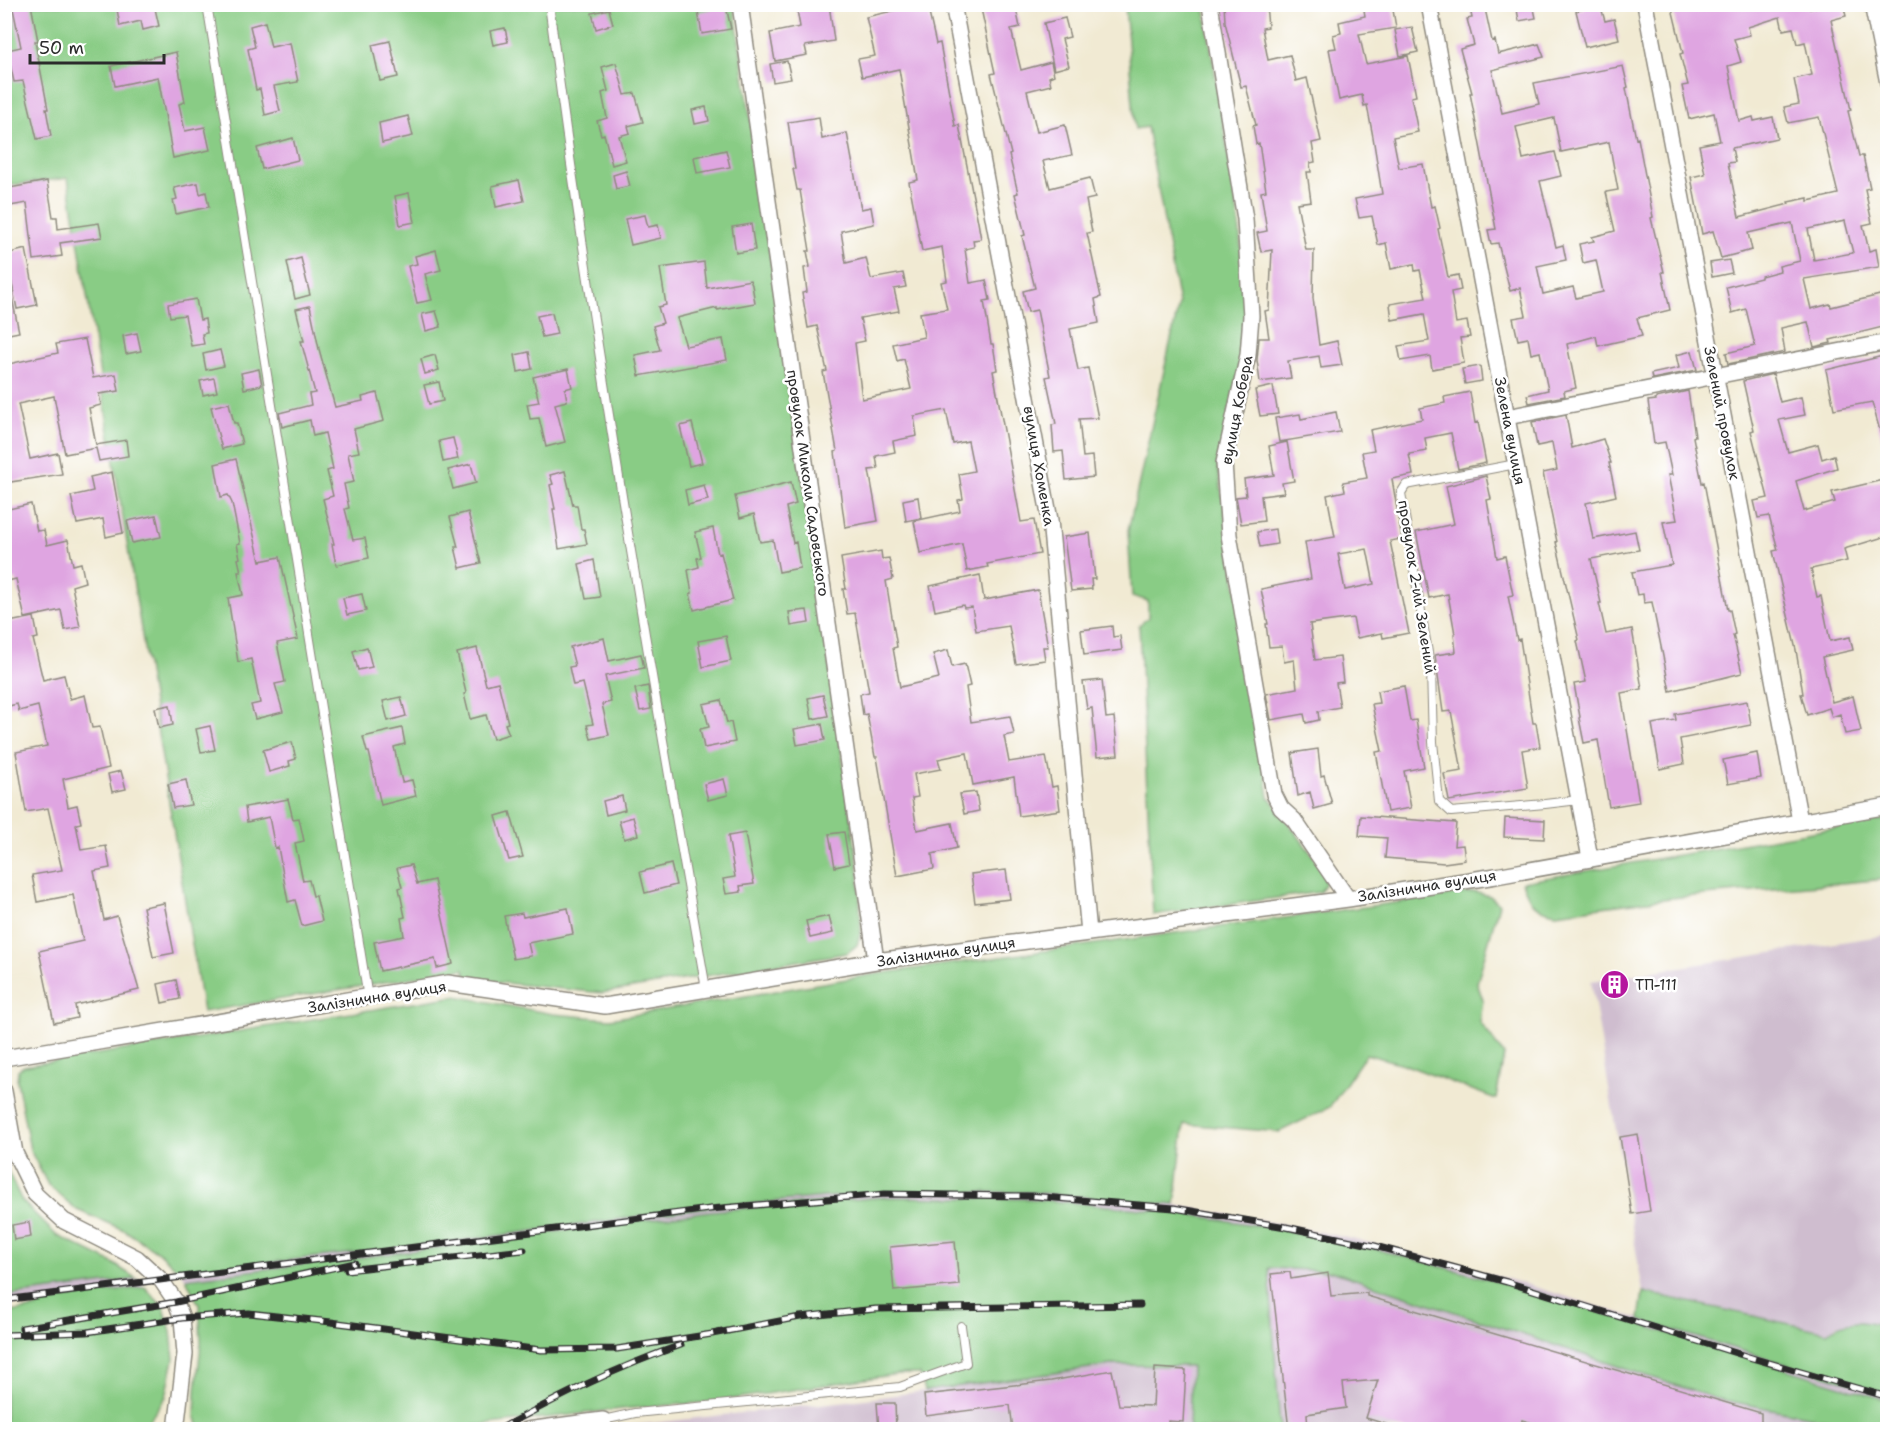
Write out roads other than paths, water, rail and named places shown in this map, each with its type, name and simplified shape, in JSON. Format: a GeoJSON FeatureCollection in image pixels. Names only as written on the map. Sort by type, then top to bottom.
{"type":"FeatureCollection","features":[{"type":"Feature","properties":{"kind":"street","name":"провулок Миколи Садовського"},"geometry":{"type":"LineString","coordinates":[[740,4],[876,961]]}},
{"type":"Feature","properties":{"kind":"street","name":"вулиця Хоменка"},"geometry":{"type":"LineString","coordinates":[[953,4],[1050,520],[1089,933]]}},
{"type":"Feature","properties":{"kind":"street","name":"вулиця Кобера"},"geometry":{"type":"LineString","coordinates":[[1210,4],[1245,219],[1251,316],[1248,355],[1224,463],[1229,535],[1274,794],[1281,808],[1294,820],[1348,899]]}},
{"type":"Feature","properties":{"kind":"street","name":"Зелена вулиця"},"geometry":{"type":"LineString","coordinates":[[1429,4],[1590,858]]}},
{"type":"Feature","properties":{"kind":"street","name":"Зелений провулок"},"geometry":{"type":"LineString","coordinates":[[1645,4],[1800,821]]}},
{"type":"Feature","properties":{"kind":"street"},"geometry":{"type":"LineString","coordinates":[[1872,4],[1887,83]]}},
{"type":"Feature","properties":{"kind":"street"},"geometry":{"type":"LineString","coordinates":[[1507,417],[1887,342]]}},
{"type":"Feature","properties":{"kind":"street","name":"Залізнична вулиця"},"geometry":{"type":"LineString","coordinates":[[4,1058],[448,983],[605,1006],[876,961],[1348,899],[1496,876],[1887,806]]}},
{"type":"Feature","properties":{"kind":"street"},"geometry":{"type":"LineString","coordinates":[[4,1091],[15,1153],[35,1194],[64,1221],[138,1258],[161,1280],[176,1302],[182,1318],[185,1354],[176,1430]]}},
{"type":"Feature","properties":{"kind":"street"},"geometry":{"type":"LineString","coordinates":[[526,1430],[604,1425]]}},
{"type":"Feature","properties":{"kind":"lane"},"geometry":{"type":"LineString","coordinates":[[207,4],[368,998]]}},
{"type":"Feature","properties":{"kind":"lane"},"geometry":{"type":"LineString","coordinates":[[549,4],[576,211],[647,650],[706,990]]}},
{"type":"Feature","properties":{"kind":"lane","name":"провулок 2-ий Зелений"},"geometry":{"type":"LineString","coordinates":[[1516,464],[1406,485],[1401,493],[1431,670],[1439,801],[1451,812],[1579,800]]}},
{"type":"Feature","properties":{"kind":"lane"},"geometry":{"type":"LineString","coordinates":[[604,1425],[635,1413],[900,1387],[966,1363],[961,1326]]}},
{"type":"Feature","properties":{"kind":"railway"},"geometry":{"type":"LineString","coordinates":[[4,1300],[710,1209],[885,1194],[1032,1196],[1174,1208],[1286,1227],[1375,1246],[1507,1282],[1752,1358],[1888,1397]]}},
{"type":"Feature","properties":{"kind":"railway"},"geometry":{"type":"LineString","coordinates":[[347,1270],[524,1250]]}},
{"type":"Feature","properties":{"kind":"railway"},"geometry":{"type":"LineString","coordinates":[[22,1328],[176,1302],[355,1263]]}},
{"type":"Feature","properties":{"kind":"railway"},"geometry":{"type":"LineString","coordinates":[[4,1335],[87,1332],[182,1318],[249,1313],[541,1350],[617,1349],[800,1317],[876,1309],[1140,1305]]}},
{"type":"Feature","properties":{"kind":"railway"},"geometry":{"type":"LineString","coordinates":[[498,1430],[588,1383],[681,1345]]}},
{"type":"Feature","properties":{"kind":"place","name":"ТП-111"},"geometry":{"type":"Point","coordinates":[1614,985]}}]}
